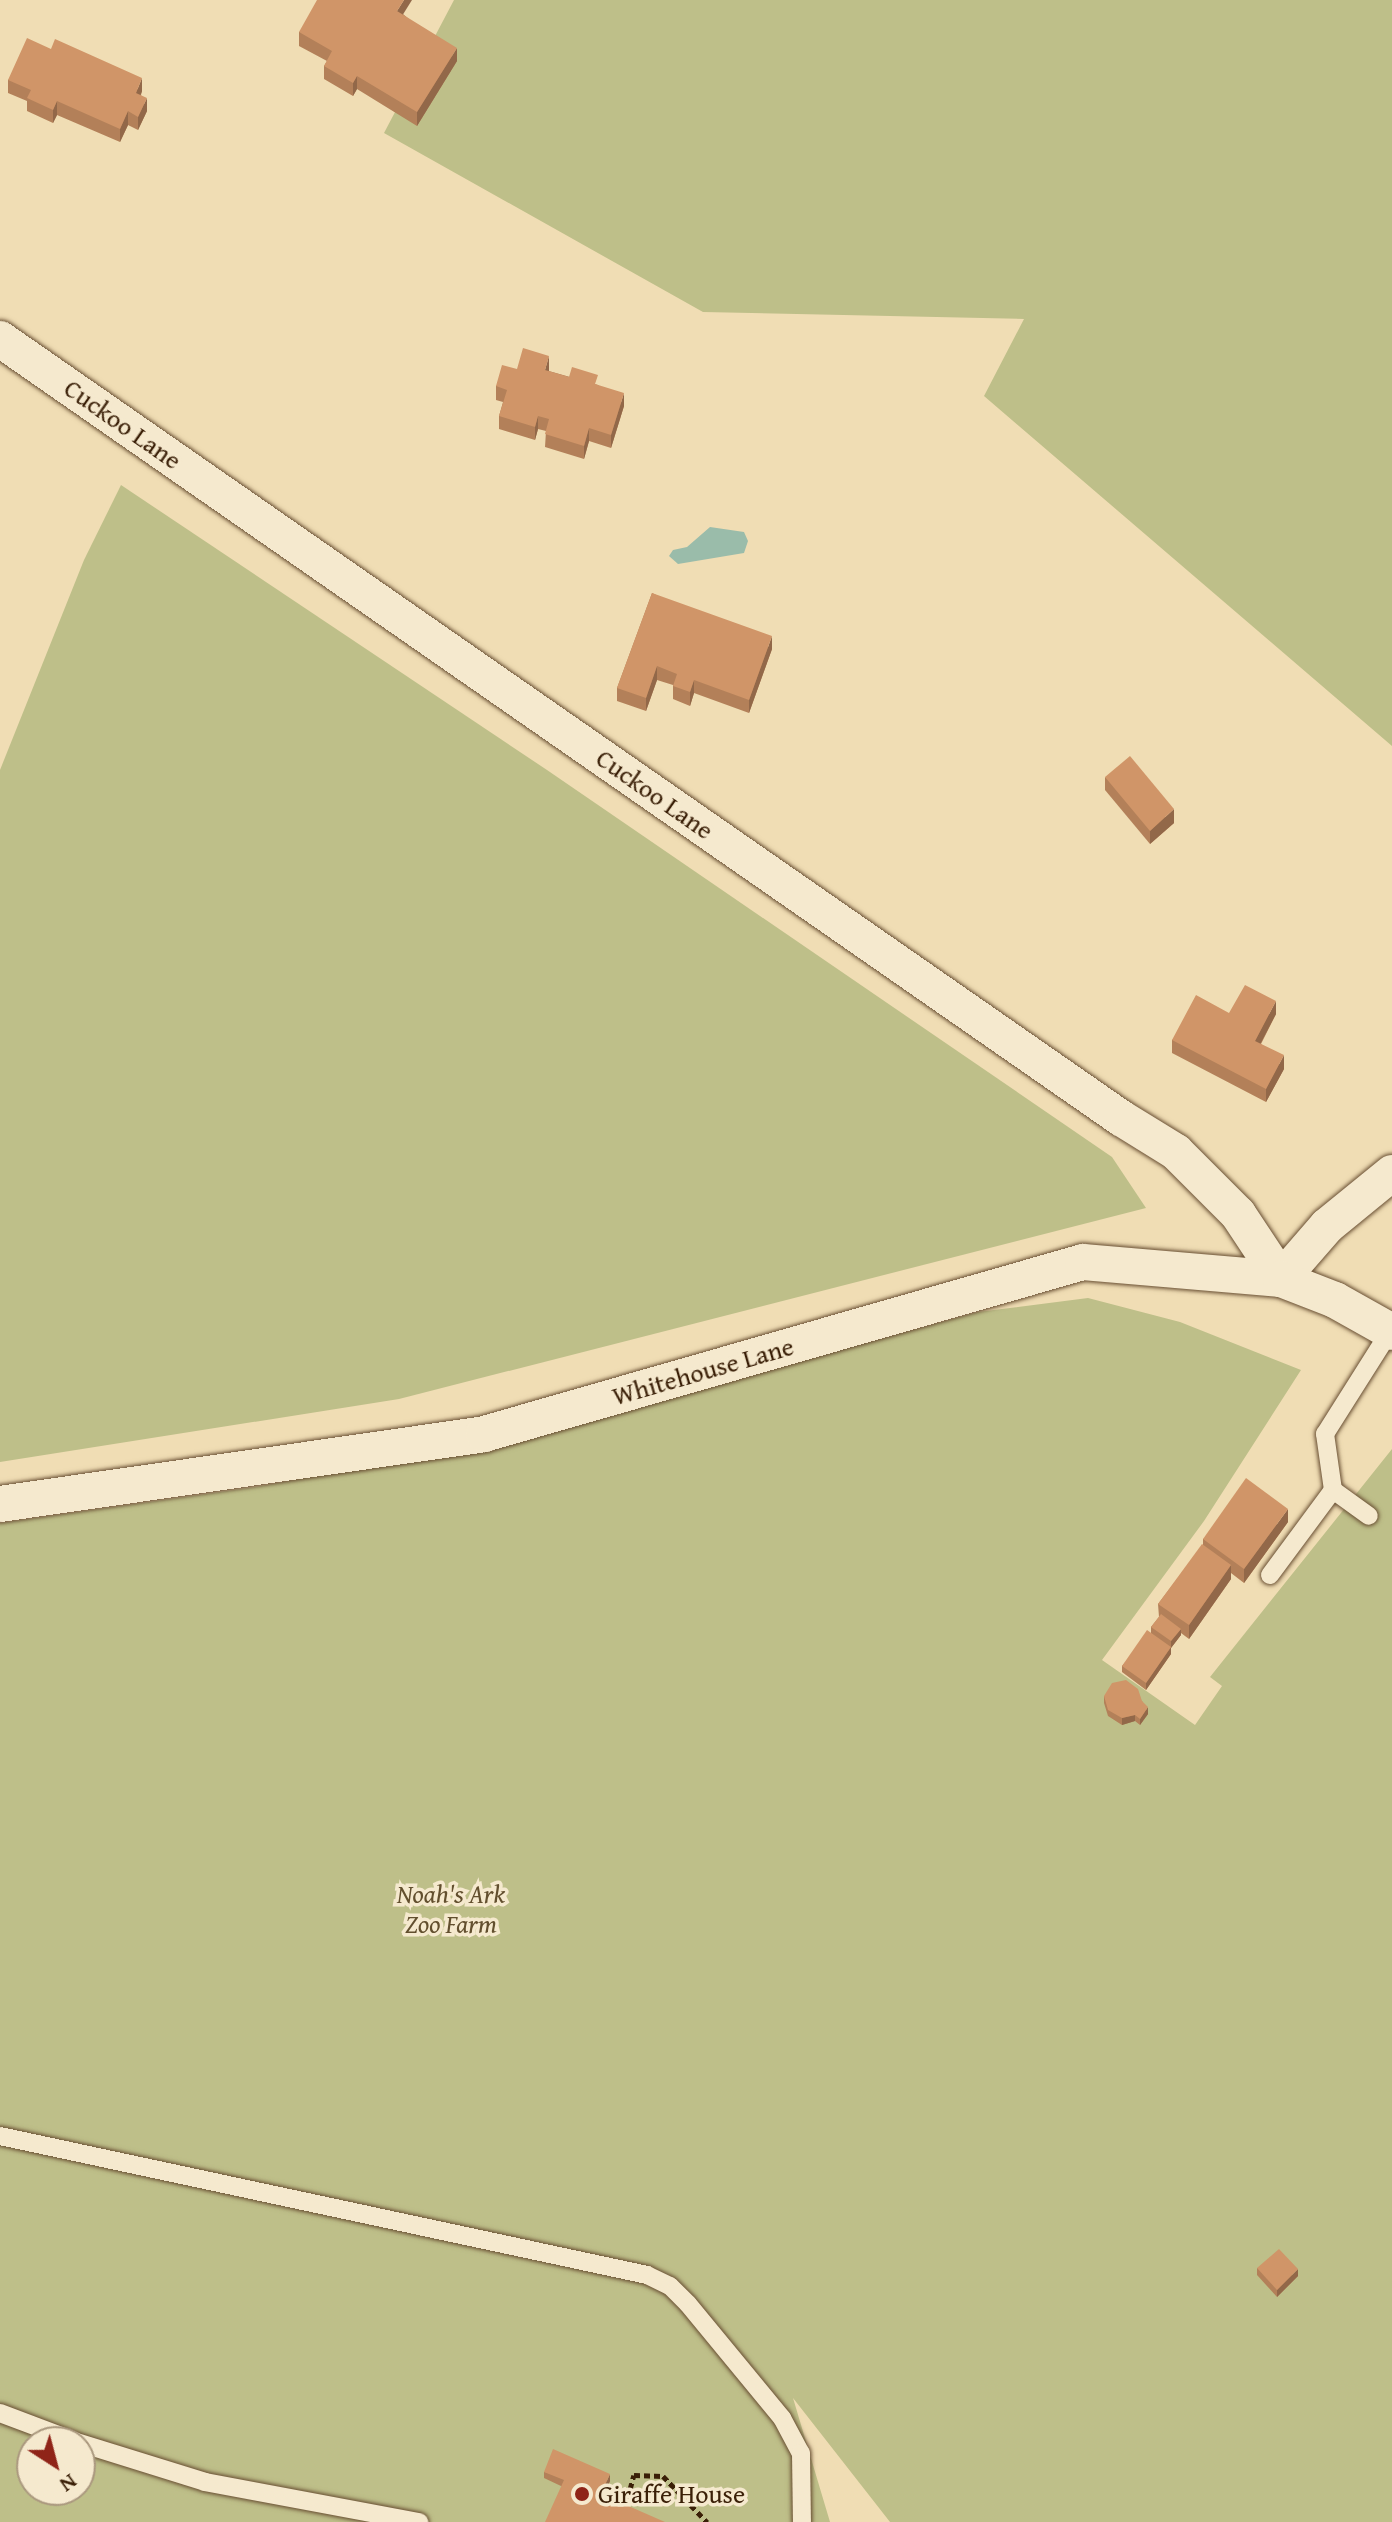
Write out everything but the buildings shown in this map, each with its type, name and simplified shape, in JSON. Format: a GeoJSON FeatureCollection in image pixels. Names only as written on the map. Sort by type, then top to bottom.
{"type":"FeatureCollection","features":[{"type":"Feature","properties":{"kind":"street","name":"Cuckoo Lane"},"geometry":{"type":"LineString","coordinates":[[0,339],[1121,1118],[1176,1152],[1238,1214],[1281,1279]]}},
{"type":"Feature","properties":{"kind":"street"},"geometry":{"type":"LineString","coordinates":[[1281,1279],[1327,1226],[1392,1173]]}},
{"type":"Feature","properties":{"kind":"street","name":"Whitehouse Lane"},"geometry":{"type":"LineString","coordinates":[[0,1504],[484,1434],[1083,1262],[1281,1279],[1335,1300],[1391,1332]]}},
{"type":"Feature","properties":{"kind":"lane"},"geometry":{"type":"LineString","coordinates":[[1270,1575],[1333,1490],[1325,1434],[1391,1332]]}},
{"type":"Feature","properties":{"kind":"lane"},"geometry":{"type":"LineString","coordinates":[[1333,1490],[1369,1516]]}},
{"type":"Feature","properties":{"kind":"lane"},"geometry":{"type":"LineString","coordinates":[[0,2136],[647,2275],[670,2286],[782,2418],[801,2453],[802,2522]]}},
{"type":"Feature","properties":{"kind":"lane"},"geometry":{"type":"LineString","coordinates":[[0,2413],[34,2426]]}},
{"type":"Feature","properties":{"kind":"lane"},"geometry":{"type":"LineString","coordinates":[[96,2449],[205,2482],[419,2522]]}},
{"type":"Feature","properties":{"kind":"path"},"geometry":{"type":"LineString","coordinates":[[625,2511],[634,2475],[663,2476],[707,2522]]}},
{"type":"Feature","properties":{"kind":"green space"},"geometry":{"type":"Polygon","coordinates":[[[454,0],[1392,0],[1392,746],[984,396],[1024,319],[703,312],[384,133],[454,0]]]}},
{"type":"Feature","properties":{"kind":"green space"},"geometry":{"type":"Polygon","coordinates":[[[121,485],[547,770],[1112,1157],[1146,1208],[399,1399],[0,1462],[0,770],[84,560],[121,485]]]}},
{"type":"Feature","properties":{"kind":"green space","name":"Noah's Ark Zoo Farm"},"geometry":{"type":"Polygon","coordinates":[[[1088,1298],[1180,1322],[1301,1370],[1204,1521],[1102,1660],[1195,1725],[1222,1686],[1210,1677],[1392,1449],[1392,2522],[890,2522],[793,2398],[830,2522],[0,2522],[0,1523],[255,1487],[388,1463],[695,1390],[978,1312],[1088,1298]]]}},
{"type":"Feature","properties":{"kind":"shaded area"},"geometry":{"type":"Polygon","coordinates":[[[710,527],[744,532],[748,541],[744,553],[678,564],[669,556],[673,550],[687,547],[710,527]]]}},
{"type":"Feature","properties":{"kind":"place","name":"Giraffe House"},"geometry":{"type":"Point","coordinates":[582,2494]}}]}
